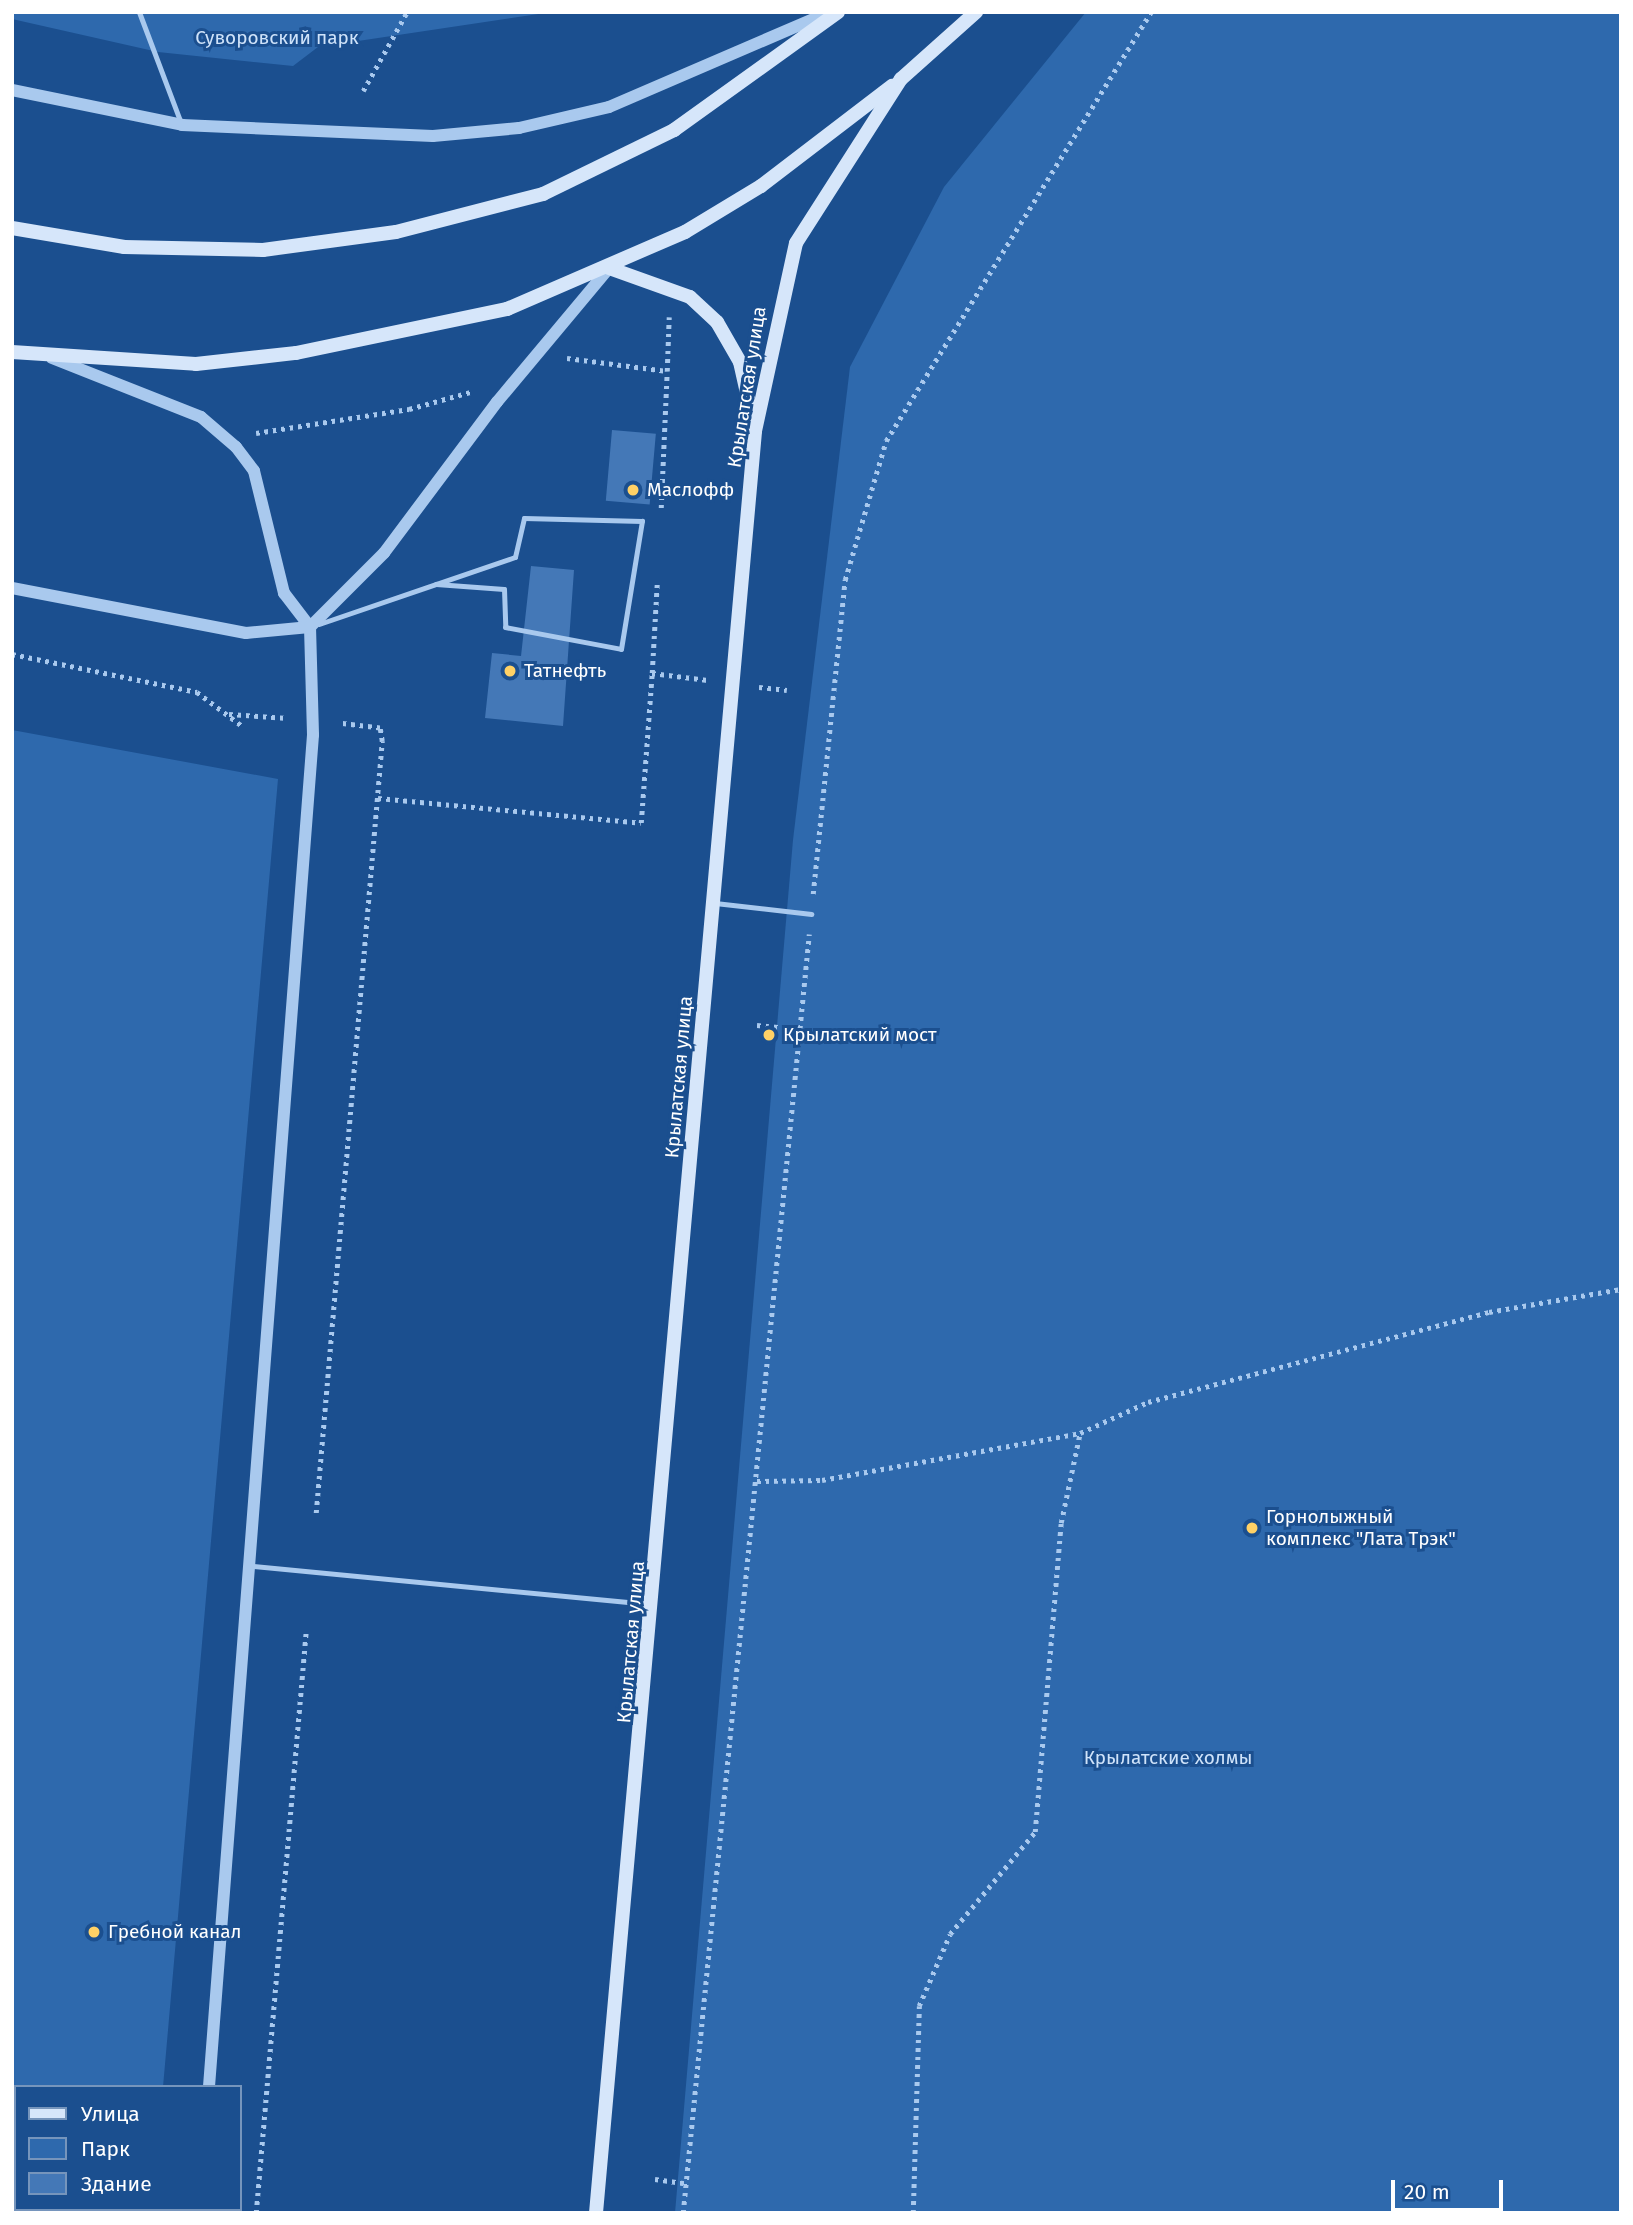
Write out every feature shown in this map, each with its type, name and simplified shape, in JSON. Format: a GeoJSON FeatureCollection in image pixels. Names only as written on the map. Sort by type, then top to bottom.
{"type":"FeatureCollection","features":[{"type":"Feature","properties":{"kind":"main road"},"geometry":{"type":"LineString","coordinates":[[12,228],[124,247],[263,250],[396,232],[517,201],[674,130],[838,12]]}},
{"type":"Feature","properties":{"kind":"main road","name":"Крылатская улица"},"geometry":{"type":"LineString","coordinates":[[596,2213],[654,1604],[712,902],[755,431],[796,243],[901,79],[976,12]]}},
{"type":"Feature","properties":{"kind":"main road"},"geometry":{"type":"LineString","coordinates":[[12,352],[52,358],[196,364],[296,354],[507,309],[609,268],[761,186],[901,79]]}},
{"type":"Feature","properties":{"kind":"main road"},"geometry":{"type":"LineString","coordinates":[[609,268],[690,297],[717,322],[740,362],[755,431]]}},
{"type":"Feature","properties":{"kind":"street"},"geometry":{"type":"LineString","coordinates":[[12,90],[182,125],[433,136],[519,128],[608,107],[830,12]]}},
{"type":"Feature","properties":{"kind":"street"},"geometry":{"type":"LineString","coordinates":[[12,588],[246,632],[310,627],[384,554],[497,402],[609,268]]}},
{"type":"Feature","properties":{"kind":"street"},"geometry":{"type":"LineString","coordinates":[[52,358],[201,417],[236,447],[254,471],[284,593],[310,627],[313,735],[253,1566],[209,2085]]}},
{"type":"Feature","properties":{"kind":"lane"},"geometry":{"type":"LineString","coordinates":[[139,12],[182,125]]}},
{"type":"Feature","properties":{"kind":"lane"},"geometry":{"type":"LineString","coordinates":[[310,627],[436,584],[515,558],[524,518],[642,521],[621,649],[505,627],[504,589],[436,584]]}},
{"type":"Feature","properties":{"kind":"lane"},"geometry":{"type":"LineString","coordinates":[[712,902],[811,914]]}},
{"type":"Feature","properties":{"kind":"lane"},"geometry":{"type":"LineString","coordinates":[[253,1566],[654,1604]]}},
{"type":"Feature","properties":{"kind":"path"},"geometry":{"type":"LineString","coordinates":[[363,91],[408,12]]}},
{"type":"Feature","properties":{"kind":"path"},"geometry":{"type":"LineString","coordinates":[[683,2213],[845,580],[886,441],[1151,12]]}},
{"type":"Feature","properties":{"kind":"path"},"geometry":{"type":"LineString","coordinates":[[561,357],[667,372],[669,316]]}},
{"type":"Feature","properties":{"kind":"path"},"geometry":{"type":"LineString","coordinates":[[252,433],[409,409],[478,389]]}},
{"type":"Feature","properties":{"kind":"path"},"geometry":{"type":"LineString","coordinates":[[12,654],[197,692],[241,725]]}},
{"type":"Feature","properties":{"kind":"path"},"geometry":{"type":"LineString","coordinates":[[378,798],[641,823],[652,673],[698,678]]}},
{"type":"Feature","properties":{"kind":"path"},"geometry":{"type":"LineString","coordinates":[[316,1513],[382,741]]}},
{"type":"Feature","properties":{"kind":"path"},"geometry":{"type":"LineString","coordinates":[[757,1025],[800,1029]]}},
{"type":"Feature","properties":{"kind":"path"},"geometry":{"type":"LineString","coordinates":[[757,1481],[822,1480],[1080,1433],[1148,1402],[1489,1312],[1621,1289]]}},
{"type":"Feature","properties":{"kind":"path"},"geometry":{"type":"LineString","coordinates":[[913,2213],[919,2006],[950,1934],[1035,1832],[1061,1523],[1080,1433]]}},
{"type":"Feature","properties":{"kind":"path"},"geometry":{"type":"LineString","coordinates":[[256,2213],[306,1631]]}},
{"type":"Feature","properties":{"kind":"path"},"geometry":{"type":"LineString","coordinates":[[655,2179],[685,2183]]}},
{"type":"Feature","properties":{"kind":"green space","name":"Суворовский парк"},"geometry":{"type":"Polygon","coordinates":[[[12,12],[552,12],[318,47],[293,66],[158,52],[12,19],[12,12]]]}},
{"type":"Feature","properties":{"kind":"green space","name":"Крылатские холмы"},"geometry":{"type":"Polygon","coordinates":[[[1086,12],[1621,12],[1621,2213],[675,2213],[793,840],[850,367],[944,187],[1086,12]]]}},
{"type":"Feature","properties":{"kind":"green space"},"geometry":{"type":"Polygon","coordinates":[[[12,730],[278,779],[163,2085],[14,2085],[14,2211],[154,2213],[12,2213],[12,730]]]}},
{"type":"Feature","properties":{"kind":"building"},"geometry":{"type":"Polygon","coordinates":[[[612,430],[656,434],[650,505],[606,501],[612,430]]]}},
{"type":"Feature","properties":{"kind":"building"},"geometry":{"type":"Polygon","coordinates":[[[531,566],[574,570],[563,726],[485,718],[492,653],[521,656],[531,566]]]}},
{"type":"Feature","properties":{"kind":"place","name":"Маслофф"},"geometry":{"type":"Point","coordinates":[633,490]}},
{"type":"Feature","properties":{"kind":"place","name":"Татнефть"},"geometry":{"type":"Point","coordinates":[510,671]}},
{"type":"Feature","properties":{"kind":"place","name":"Крылатский мост"},"geometry":{"type":"Point","coordinates":[769,1035]}},
{"type":"Feature","properties":{"kind":"place","name":"Горнолыжный комплекс \"Лата Трэк\""},"geometry":{"type":"Point","coordinates":[1252,1528]}},
{"type":"Feature","properties":{"kind":"place","name":"Гребной канал"},"geometry":{"type":"Point","coordinates":[94,1932]}}]}
